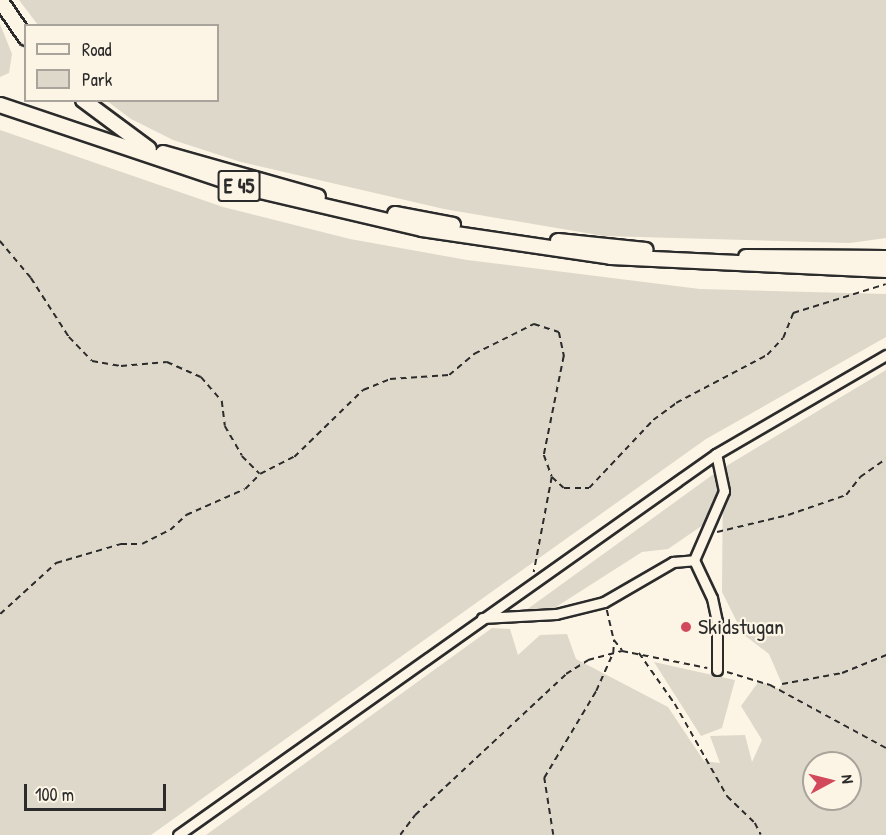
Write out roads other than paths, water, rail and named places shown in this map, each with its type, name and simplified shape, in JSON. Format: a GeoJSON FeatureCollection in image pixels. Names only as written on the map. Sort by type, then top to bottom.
{"type":"FeatureCollection","features":[{"type":"Feature","properties":{"kind":"highway"},"geometry":{"type":"LineString","coordinates":[[0,0],[24,35]]}},
{"type":"Feature","properties":{"kind":"highway","name":"E 45"},"geometry":{"type":"LineString","coordinates":[[0,96],[149,149],[339,202],[485,231],[665,252],[886,258]]}},
{"type":"Feature","properties":{"kind":"highway"},"geometry":{"type":"LineString","coordinates":[[86,102],[149,149]]}},
{"type":"Feature","properties":{"kind":"highway","name":"E 45"},"geometry":{"type":"LineString","coordinates":[[0,105],[243,188],[422,229],[610,257],[886,270]]}},
{"type":"Feature","properties":{"kind":"street"},"geometry":{"type":"LineString","coordinates":[[178,835],[537,578],[716,454],[886,355]]}},
{"type":"Feature","properties":{"kind":"street"},"geometry":{"type":"LineString","coordinates":[[694,560],[707,536],[724,491],[716,454]]}},
{"type":"Feature","properties":{"kind":"street"},"geometry":{"type":"LineString","coordinates":[[482,618],[556,614],[604,602],[673,562],[694,560]]}},
{"type":"Feature","properties":{"kind":"street"},"geometry":{"type":"LineString","coordinates":[[694,560],[712,598],[717,622],[717,670]]}},
{"type":"Feature","properties":{"kind":"place","name":"Skidstugan"},"geometry":{"type":"Point","coordinates":[686,627]}}]}
